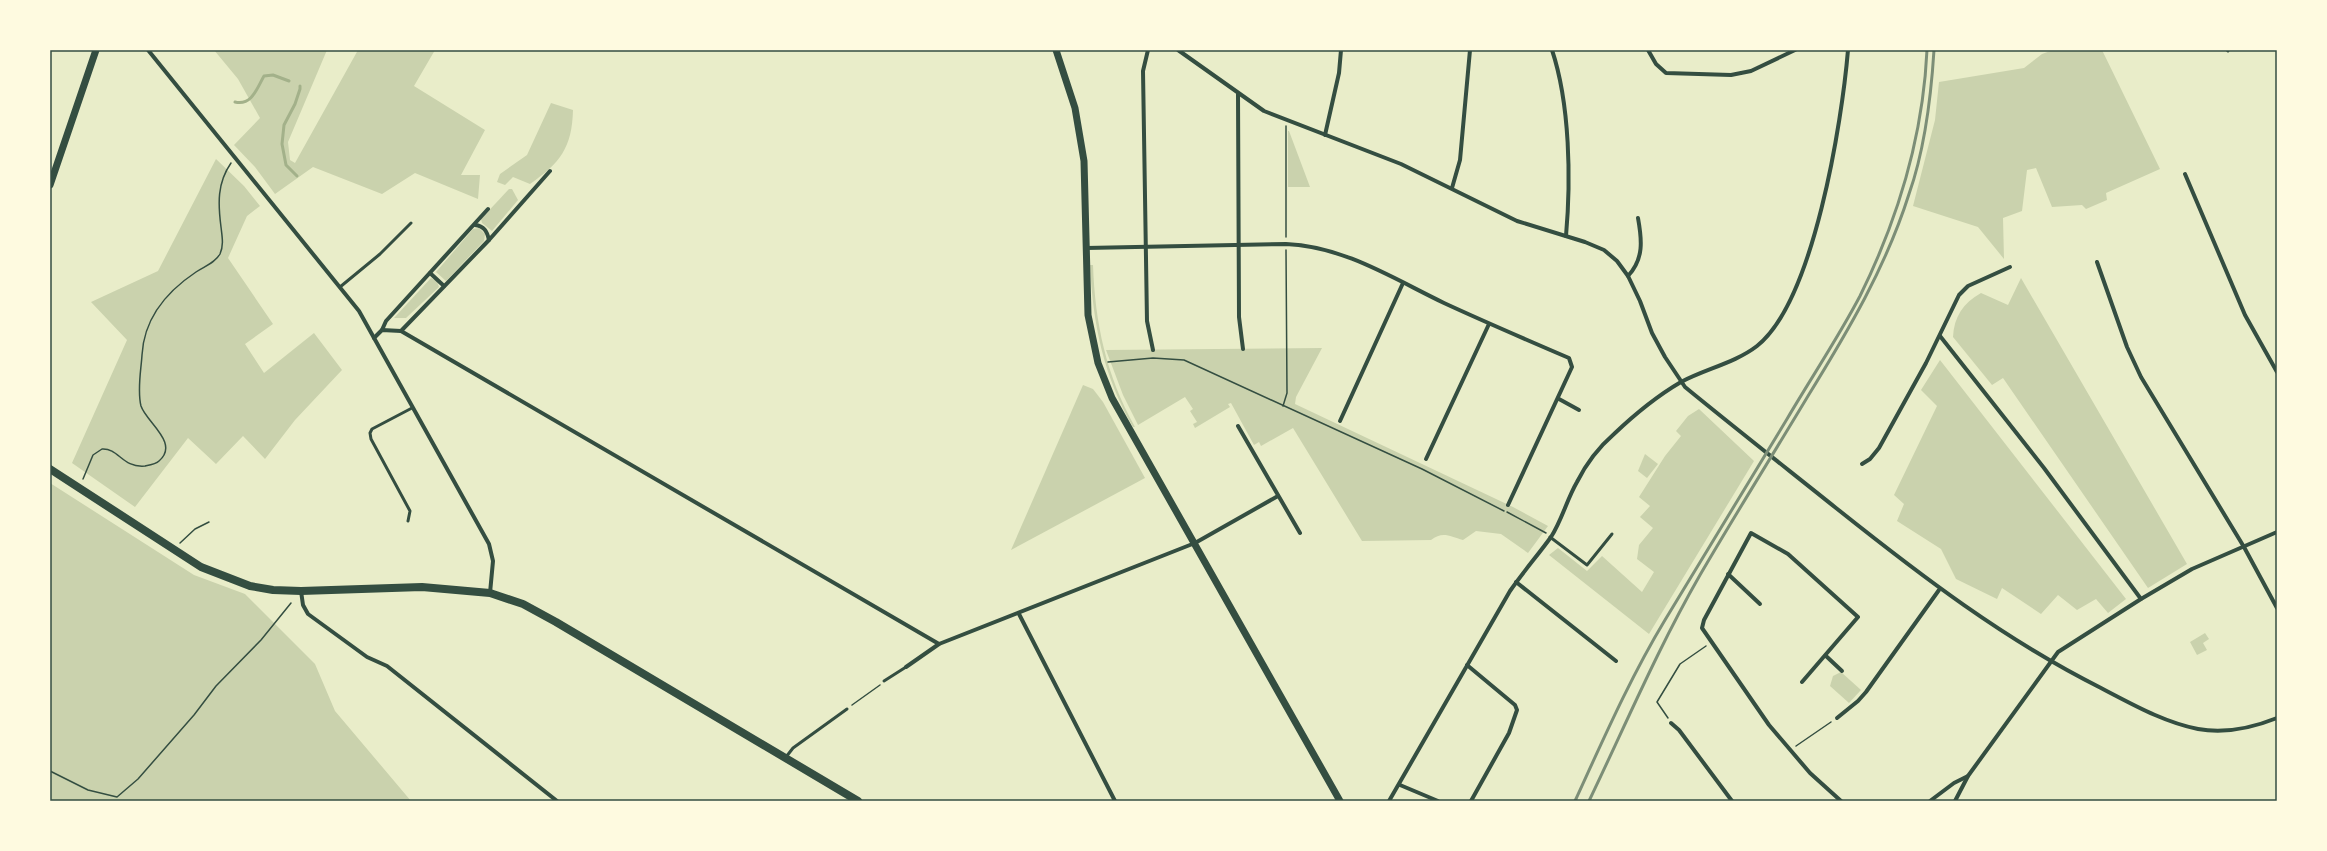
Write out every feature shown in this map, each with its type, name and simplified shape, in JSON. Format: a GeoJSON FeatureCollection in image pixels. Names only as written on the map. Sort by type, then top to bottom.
{"type":"FeatureCollection","features":[{"type":"Feature","properties":{"kind":"main road"},"geometry":{"type":"LineString","coordinates":[[50,469],[78,489],[201,567],[250,586],[273,590],[301,591],[388,587],[428,588],[490,593],[523,604],[556,622],[858,801]]}},
{"type":"Feature","properties":{"kind":"street"},"geometry":{"type":"LineString","coordinates":[[50,185],[96,50]]}},
{"type":"Feature","properties":{"kind":"street"},"geometry":{"type":"LineString","coordinates":[[148,50],[235,156],[358,311],[489,544],[492,560],[490,593]]}},
{"type":"Feature","properties":{"kind":"street"},"geometry":{"type":"LineString","coordinates":[[1056,50],[1066,76],[1079,124],[1084,161],[1088,315],[1098,363],[1112,398],[1340,801]]}},
{"type":"Feature","properties":{"kind":"street"},"geometry":{"type":"LineString","coordinates":[[1148,50],[1143,71],[1145,247],[1147,321],[1153,350]]}},
{"type":"Feature","properties":{"kind":"street"},"geometry":{"type":"LineString","coordinates":[[1178,50],[1264,111],[1286,121],[1395,161],[1517,221],[1586,242],[1604,250],[1617,261],[1628,276],[1640,301],[1652,334],[1681,382],[1781,465],[1939,590],[2052,662],[2166,720],[2199,729],[2229,730],[2247,728],[2277,718]]}},
{"type":"Feature","properties":{"kind":"street"},"geometry":{"type":"LineString","coordinates":[[1325,135],[1339,73],[1341,50]]}},
{"type":"Feature","properties":{"kind":"street"},"geometry":{"type":"LineString","coordinates":[[1452,188],[1460,160],[1470,50]]}},
{"type":"Feature","properties":{"kind":"street"},"geometry":{"type":"LineString","coordinates":[[1552,50],[1559,70],[1567,144],[1568,211],[1566,236]]}},
{"type":"Feature","properties":{"kind":"street"},"geometry":{"type":"LineString","coordinates":[[1648,50],[1656,64],[1666,73],[1731,75],[1751,70],[1795,50]]}},
{"type":"Feature","properties":{"kind":"street"},"geometry":{"type":"LineString","coordinates":[[1389,801],[1400,785],[1467,665],[1516,582],[1550,537],[1577,482],[1598,450],[1636,414],[1681,382],[1747,352],[1757,346],[1773,328],[1790,299],[1810,249],[1824,197],[1843,99],[1848,50]]}},
{"type":"Feature","properties":{"kind":"street"},"geometry":{"type":"LineString","coordinates":[[1238,94],[1240,317],[1243,349]]}},
{"type":"Feature","properties":{"kind":"street"},"geometry":{"type":"LineString","coordinates":[[401,331],[489,240],[550,171]]}},
{"type":"Feature","properties":{"kind":"street"},"geometry":{"type":"LineString","coordinates":[[2185,174],[2246,315],[2277,372]]}},
{"type":"Feature","properties":{"kind":"street"},"geometry":{"type":"LineString","coordinates":[[374,338],[382,330],[386,321],[488,209]]}},
{"type":"Feature","properties":{"kind":"street"},"geometry":{"type":"LineString","coordinates":[[1628,276],[1638,265],[1640,256],[1638,218]]}},
{"type":"Feature","properties":{"kind":"street"},"geometry":{"type":"LineString","coordinates":[[475,225],[481,225],[488,232],[489,240]]}},
{"type":"Feature","properties":{"kind":"street"},"geometry":{"type":"LineString","coordinates":[[1086,248],[1286,244],[1302,245],[1339,252],[1489,324],[1569,358],[1572,367],[1559,399],[1508,505]]}},
{"type":"Feature","properties":{"kind":"street"},"geometry":{"type":"LineString","coordinates":[[2097,262],[2127,347],[2141,376],[2244,547],[2277,608]]}},
{"type":"Feature","properties":{"kind":"street"},"geometry":{"type":"LineString","coordinates":[[1862,464],[1870,459],[1879,448],[1940,336],[1963,290],[2010,268]]}},
{"type":"Feature","properties":{"kind":"street"},"geometry":{"type":"LineString","coordinates":[[430,273],[444,286]]}},
{"type":"Feature","properties":{"kind":"street"},"geometry":{"type":"LineString","coordinates":[[1340,421],[1403,283]]}},
{"type":"Feature","properties":{"kind":"street"},"geometry":{"type":"LineString","coordinates":[[1426,459],[1489,324]]}},
{"type":"Feature","properties":{"kind":"street"},"geometry":{"type":"LineString","coordinates":[[382,330],[401,331],[939,644]]}},
{"type":"Feature","properties":{"kind":"street"},"geometry":{"type":"LineString","coordinates":[[1940,336],[2044,468],[2141,599]]}},
{"type":"Feature","properties":{"kind":"street"},"geometry":{"type":"LineString","coordinates":[[1559,399],[1578,410]]}},
{"type":"Feature","properties":{"kind":"street"},"geometry":{"type":"LineString","coordinates":[[1238,426],[1300,533]]}},
{"type":"Feature","properties":{"kind":"street"},"geometry":{"type":"LineString","coordinates":[[906,667],[939,644],[1019,614],[1195,543],[1278,496]]}},
{"type":"Feature","properties":{"kind":"street"},"geometry":{"type":"LineString","coordinates":[[1955,801],[1968,776],[2058,652],[2141,599],[2192,569],[2277,532]]}},
{"type":"Feature","properties":{"kind":"street"},"geometry":{"type":"LineString","coordinates":[[1802,682],[1826,656],[1858,617],[1788,554],[1751,533],[1704,620],[1702,628],[1790,751],[1810,773],[1841,801]]}},
{"type":"Feature","properties":{"kind":"street"},"geometry":{"type":"LineString","coordinates":[[1728,574],[1760,604]]}},
{"type":"Feature","properties":{"kind":"street"},"geometry":{"type":"LineString","coordinates":[[1516,582],[1616,661]]}},
{"type":"Feature","properties":{"kind":"street"},"geometry":{"type":"LineString","coordinates":[[1837,718],[1858,701],[1866,692],[1939,590]]}},
{"type":"Feature","properties":{"kind":"street"},"geometry":{"type":"LineString","coordinates":[[301,591],[303,605],[308,614],[367,658],[387,666],[557,801]]}},
{"type":"Feature","properties":{"kind":"street"},"geometry":{"type":"LineString","coordinates":[[1019,614],[1115,801]]}},
{"type":"Feature","properties":{"kind":"street"},"geometry":{"type":"LineString","coordinates":[[1826,656],[1842,671]]}},
{"type":"Feature","properties":{"kind":"street"},"geometry":{"type":"LineString","coordinates":[[1467,665],[1515,705],[1517,710],[1509,733],[1471,801]]}},
{"type":"Feature","properties":{"kind":"street"},"geometry":{"type":"LineString","coordinates":[[1672,723],[1679,730],[1732,801]]}},
{"type":"Feature","properties":{"kind":"street"},"geometry":{"type":"LineString","coordinates":[[1930,801],[1954,783],[1968,776]]}},
{"type":"Feature","properties":{"kind":"street"},"geometry":{"type":"LineString","coordinates":[[1400,785],[1438,801]]}},
{"type":"Feature","properties":{"kind":"lane"},"geometry":{"type":"LineString","coordinates":[[340,287],[380,254],[411,222]]}},
{"type":"Feature","properties":{"kind":"lane"},"geometry":{"type":"LineString","coordinates":[[408,521],[410,511],[371,438],[370,433],[372,429],[412,408]]}},
{"type":"Feature","properties":{"kind":"lane"},"geometry":{"type":"LineString","coordinates":[[1550,537],[1587,565],[1612,534]]}},
{"type":"Feature","properties":{"kind":"lane"},"geometry":{"type":"LineString","coordinates":[[884,682],[906,667]]}},
{"type":"Feature","properties":{"kind":"lane"},"geometry":{"type":"LineString","coordinates":[[786,758],[793,748],[847,709]]}},
{"type":"Feature","properties":{"kind":"path"},"geometry":{"type":"LineString","coordinates":[[1283,406],[1288,393],[1286,121]]}},
{"type":"Feature","properties":{"kind":"path"},"geometry":{"type":"LineString","coordinates":[[78,489],[90,467],[93,455],[102,450],[111,451],[127,464],[137,466],[153,464],[163,456],[165,450],[163,437],[146,416],[140,400],[144,332],[152,314],[159,306],[187,278],[212,263],[220,253],[222,241],[218,194],[224,174],[235,156]]}},
{"type":"Feature","properties":{"kind":"path"},"geometry":{"type":"LineString","coordinates":[[1108,362],[1153,358],[1184,360],[1422,470],[1529,523],[1550,537]]}},
{"type":"Feature","properties":{"kind":"path"},"geometry":{"type":"LineString","coordinates":[[181,542],[195,529],[209,522]]}},
{"type":"Feature","properties":{"kind":"path"},"geometry":{"type":"LineString","coordinates":[[50,771],[88,790],[117,797],[138,780],[194,715],[216,686],[262,640],[291,603]]}},
{"type":"Feature","properties":{"kind":"path"},"geometry":{"type":"LineString","coordinates":[[1672,723],[1657,702],[1680,664],[1711,642]]}},
{"type":"Feature","properties":{"kind":"path"},"geometry":{"type":"LineString","coordinates":[[847,709],[884,682]]}},
{"type":"Feature","properties":{"kind":"path"},"geometry":{"type":"LineString","coordinates":[[1790,751],[1837,718]]}},
{"type":"Feature","properties":{"kind":"green space"},"geometry":{"type":"Polygon","coordinates":[[[214,50],[327,50],[288,142],[290,160],[295,163],[358,50],[435,50],[414,86],[485,130],[461,175],[480,175],[478,199],[415,173],[382,194],[313,167],[275,194],[255,167],[234,145],[260,118],[238,79],[214,50]]]}},
{"type":"Feature","properties":{"kind":"green space"},"geometry":{"type":"Polygon","coordinates":[[[2053,50],[2102,50],[2160,169],[2106,193],[2107,200],[2086,209],[2082,205],[2052,207],[2036,168],[2027,170],[2022,211],[2003,218],[2004,259],[1978,227],[1913,206],[1935,120],[1939,82],[2024,68],[2042,54],[2053,50]]]}},
{"type":"Feature","properties":{"kind":"green space"},"geometry":{"type":"Polygon","coordinates":[[[551,103],[573,110],[570,135],[567,145],[557,161],[530,184],[513,177],[505,185],[497,182],[500,174],[527,155],[551,103]]]}},
{"type":"Feature","properties":{"kind":"green space"},"geometry":{"type":"Polygon","coordinates":[[[1289,131],[1310,187],[1288,187],[1289,131]]]}},
{"type":"Feature","properties":{"kind":"green space"},"geometry":{"type":"Polygon","coordinates":[[[216,159],[244,186],[260,206],[247,216],[228,258],[273,324],[245,344],[264,373],[314,333],[342,370],[295,420],[265,459],[243,436],[216,464],[188,438],[135,507],[72,463],[127,340],[91,302],[158,271],[216,159]]]}},
{"type":"Feature","properties":{"kind":"green space"},"geometry":{"type":"Polygon","coordinates":[[[509,189],[512,189],[518,200],[492,231],[482,223],[481,219],[509,189]]]}},
{"type":"Feature","properties":{"kind":"green space"},"geometry":{"type":"Polygon","coordinates":[[[479,228],[485,234],[484,241],[446,281],[436,272],[473,229],[479,228]]]}},
{"type":"Feature","properties":{"kind":"green space"},"geometry":{"type":"Polygon","coordinates":[[[1090,265],[1093,265],[1096,307],[1109,368],[1116,388],[1135,427],[1133,427],[1114,388],[1101,349],[1091,287],[1090,265]]]}},
{"type":"Feature","properties":{"kind":"green space"},"geometry":{"type":"Polygon","coordinates":[[[431,278],[437,281],[439,287],[406,318],[394,318],[431,278]]]}},
{"type":"Feature","properties":{"kind":"green space"},"geometry":{"type":"Polygon","coordinates":[[[2021,278],[2187,564],[2148,588],[2003,378],[1992,385],[1953,337],[1955,323],[1964,306],[1969,301],[1981,293],[2008,305],[2021,278]]]}},
{"type":"Feature","properties":{"kind":"green space"},"geometry":{"type":"Polygon","coordinates":[[[1322,348],[1296,397],[1295,404],[1513,507],[1548,526],[1528,553],[1501,534],[1476,531],[1463,540],[1443,535],[1435,537],[1431,540],[1362,541],[1293,428],[1261,446],[1259,442],[1254,445],[1231,403],[1228,404],[1230,407],[1195,428],[1193,424],[1197,422],[1190,411],[1193,409],[1185,397],[1138,425],[1123,395],[1106,350],[1322,348]]]}},
{"type":"Feature","properties":{"kind":"green space"},"geometry":{"type":"Polygon","coordinates":[[[1940,360],[2126,599],[2108,613],[2096,599],[2077,610],[2058,595],[2041,614],[2002,588],[1997,599],[1956,579],[1941,549],[1897,521],[1904,504],[1894,495],[1937,406],[1921,390],[1940,360]]]}},
{"type":"Feature","properties":{"kind":"green space"},"geometry":{"type":"Polygon","coordinates":[[[1083,385],[1093,389],[1103,402],[1145,478],[1011,550],[1083,385]]]}},
{"type":"Feature","properties":{"kind":"green space"},"geometry":{"type":"Polygon","coordinates":[[[1699,409],[1754,461],[1649,634],[1549,555],[1558,548],[1587,571],[1602,556],[1642,592],[1654,572],[1637,559],[1639,545],[1653,528],[1640,517],[1650,506],[1639,497],[1665,456],[1681,436],[1676,431],[1688,416],[1699,409]]]}},
{"type":"Feature","properties":{"kind":"green space"},"geometry":{"type":"Polygon","coordinates":[[[1645,454],[1658,464],[1647,478],[1638,471],[1645,454]]]}},
{"type":"Feature","properties":{"kind":"green space"},"geometry":{"type":"Polygon","coordinates":[[[50,483],[194,575],[245,594],[315,664],[335,711],[411,801],[50,801],[50,483]]]}},
{"type":"Feature","properties":{"kind":"green space"},"geometry":{"type":"Polygon","coordinates":[[[2205,633],[2209,639],[2203,643],[2207,650],[2197,655],[2190,642],[2205,633]]]}},
{"type":"Feature","properties":{"kind":"green space"},"geometry":{"type":"Polygon","coordinates":[[[1841,672],[1861,690],[1849,703],[1830,686],[1833,676],[1841,672]]]}},
{"type":"Feature","properties":{"kind":"waterway"},"geometry":{"type":"LineString","coordinates":[[235,102],[241,103],[250,99],[264,76],[273,75],[289,81]]}},
{"type":"Feature","properties":{"kind":"waterway"},"geometry":{"type":"LineString","coordinates":[[297,176],[286,165],[282,144],[284,125],[295,104],[300,86]]}},
{"type":"Feature","properties":{"kind":"railway"},"geometry":{"type":"LineString","coordinates":[[1575,801],[1617,709],[1652,642],[1834,343],[1852,312],[1874,267],[1897,207],[1914,145],[1925,82],[1927,50]]}},
{"type":"Feature","properties":{"kind":"railway"},"geometry":{"type":"LineString","coordinates":[[1589,801],[1656,659],[1700,575],[1851,323],[1865,298],[1889,247],[1900,221],[1915,177],[1929,105],[1934,50]]}}]}
